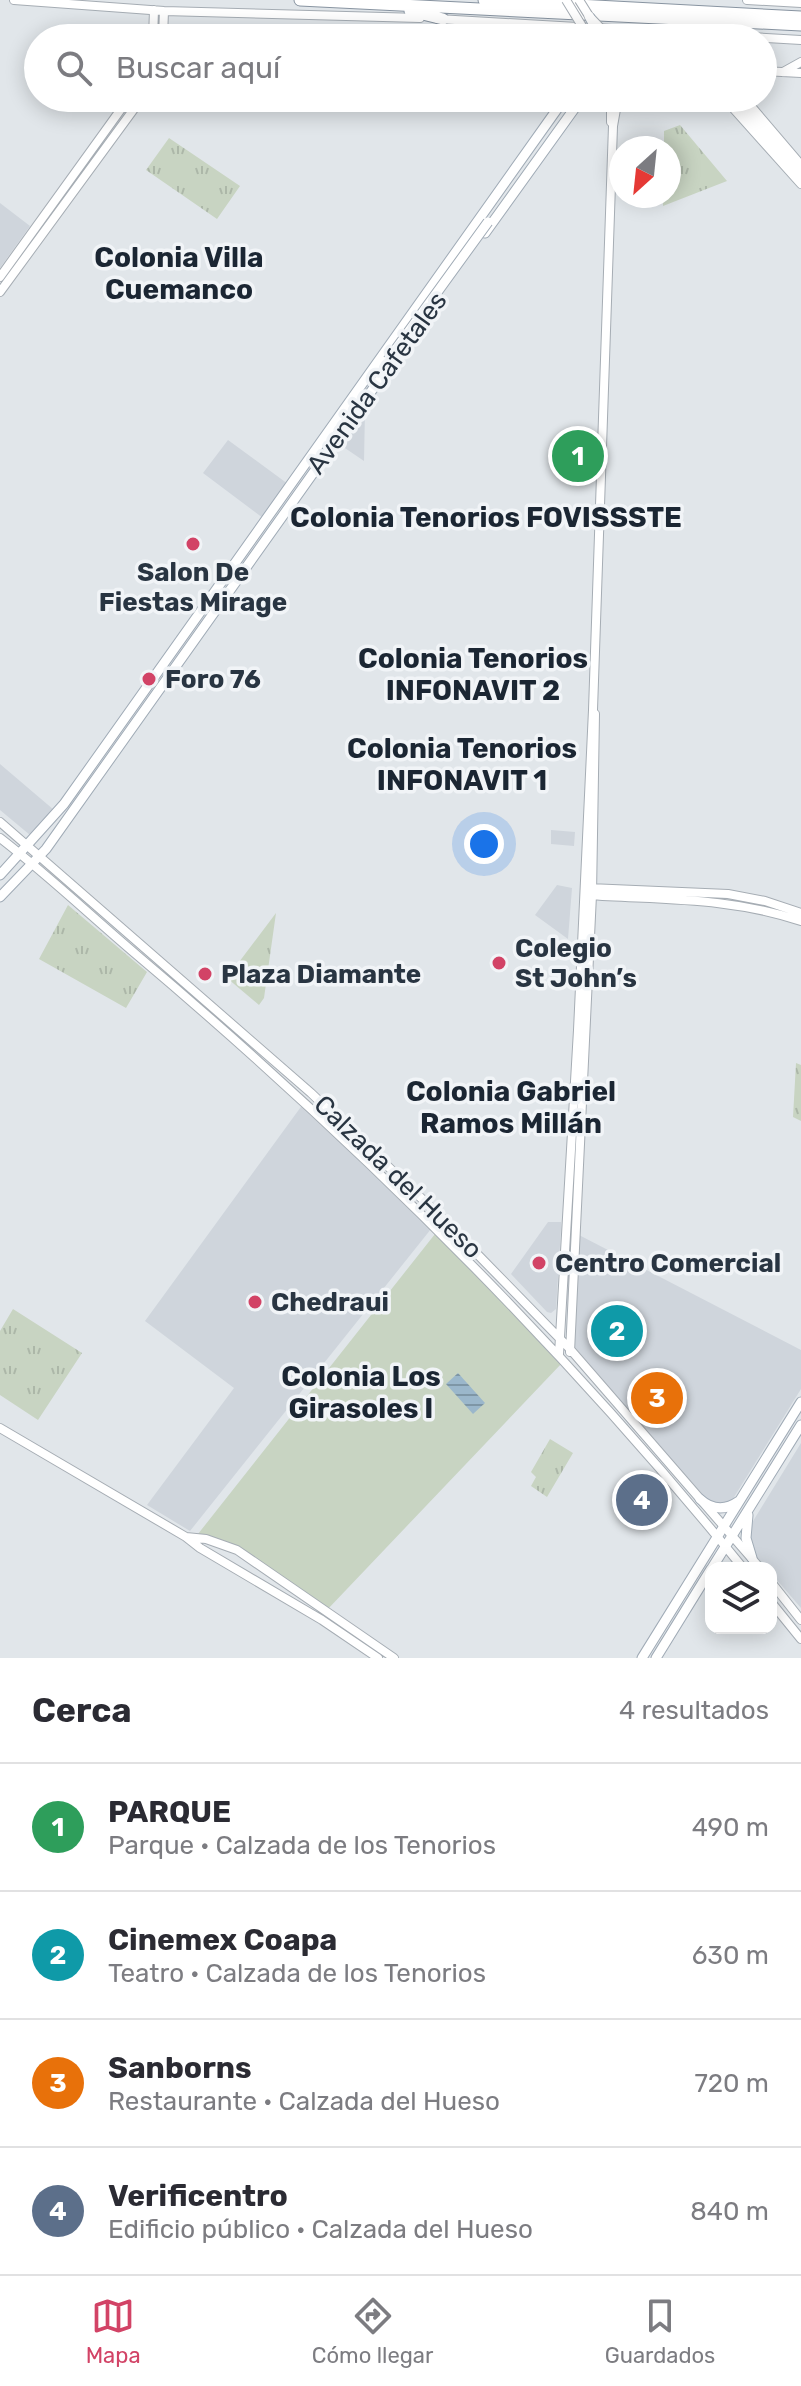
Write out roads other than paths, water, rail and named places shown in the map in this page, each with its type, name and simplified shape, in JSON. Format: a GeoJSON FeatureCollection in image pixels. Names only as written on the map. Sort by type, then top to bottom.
{"type":"FeatureCollection","features":[{"type":"Feature","properties":{"kind":"highway"},"geometry":{"type":"LineString","coordinates":[[300,0],[801,25]]}},
{"type":"Feature","properties":{"kind":"highway"},"geometry":{"type":"LineString","coordinates":[[484,0],[801,17]]}},
{"type":"Feature","properties":{"kind":"highway"},"geometry":{"type":"LineString","coordinates":[[383,4],[443,19]]}},
{"type":"Feature","properties":{"kind":"main road"},"geometry":{"type":"LineString","coordinates":[[14,0],[164,11],[524,24]]}},
{"type":"Feature","properties":{"kind":"main road"},"geometry":{"type":"LineString","coordinates":[[566,0],[580,24]]}},
{"type":"Feature","properties":{"kind":"main road"},"geometry":{"type":"LineString","coordinates":[[579,0],[593,24]]}},
{"type":"Feature","properties":{"kind":"main road"},"geometry":{"type":"LineString","coordinates":[[747,0],[801,3]]}},
{"type":"Feature","properties":{"kind":"main road"},"geometry":{"type":"LineString","coordinates":[[154,10],[154,24]]}},
{"type":"Feature","properties":{"kind":"main road"},"geometry":{"type":"LineString","coordinates":[[164,11],[164,24]]}},
{"type":"Feature","properties":{"kind":"main road"},"geometry":{"type":"LineString","coordinates":[[589,16],[597,24]]}},
{"type":"Feature","properties":{"kind":"main road"},"geometry":{"type":"LineString","coordinates":[[777,39],[801,40]]}},
{"type":"Feature","properties":{"kind":"main road"},"geometry":{"type":"LineString","coordinates":[[782,73],[801,62]]}},
{"type":"Feature","properties":{"kind":"main road"},"geometry":{"type":"LineString","coordinates":[[777,72],[801,73]]}},
{"type":"Feature","properties":{"kind":"main road"},"geometry":{"type":"LineString","coordinates":[[0,292],[17,261],[119,112]]}},
{"type":"Feature","properties":{"kind":"main road"},"geometry":{"type":"LineString","coordinates":[[0,277],[17,261],[131,112]]}},
{"type":"Feature","properties":{"kind":"main road"},"geometry":{"type":"LineString","coordinates":[[471,230],[493,205],[556,112]]}},
{"type":"Feature","properties":{"kind":"main road","name":"Avenida Cafetales"},"geometry":{"type":"LineString","coordinates":[[0,875],[79,784],[556,112]]}},
{"type":"Feature","properties":{"kind":"main road"},"geometry":{"type":"LineString","coordinates":[[349,421],[388,360],[570,112]]}},
{"type":"Feature","properties":{"kind":"main road","name":"Avenida Cafetales"},"geometry":{"type":"LineString","coordinates":[[0,897],[36,859],[570,112]]}},
{"type":"Feature","properties":{"kind":"main road"},"geometry":{"type":"LineString","coordinates":[[610,112],[613,126]]}},
{"type":"Feature","properties":{"kind":"main road"},"geometry":{"type":"LineString","coordinates":[[568,1364],[596,725],[593,710],[616,112]]}},
{"type":"Feature","properties":{"kind":"main road"},"geometry":{"type":"LineString","coordinates":[[740,112],[801,184]]}},
{"type":"Feature","properties":{"kind":"main road"},"geometry":{"type":"LineString","coordinates":[[745,112],[801,174]]}},
{"type":"Feature","properties":{"kind":"main road"},"geometry":{"type":"LineString","coordinates":[[756,112],[801,165]]}},
{"type":"Feature","properties":{"kind":"main road"},"geometry":{"type":"LineString","coordinates":[[448,261],[456,260],[458,271]]}},
{"type":"Feature","properties":{"kind":"main road","name":"Calzada del Hueso"},"geometry":{"type":"LineString","coordinates":[[0,822],[24,849],[311,1093],[442,1218],[570,1349],[755,1562]]}},
{"type":"Feature","properties":{"kind":"main road","name":"Calzada del Hueso"},"geometry":{"type":"LineString","coordinates":[[0,838],[24,849]]}},
{"type":"Feature","properties":{"kind":"main road","name":"Calzada del Hueso"},"geometry":{"type":"LineString","coordinates":[[36,859],[281,1080],[433,1226],[559,1354],[738,1562]]}},
{"type":"Feature","properties":{"kind":"main road"},"geometry":{"type":"LineString","coordinates":[[587,892],[728,894],[769,902],[801,913]]}},
{"type":"Feature","properties":{"kind":"main road"},"geometry":{"type":"LineString","coordinates":[[654,894],[744,905],[801,921]]}},
{"type":"Feature","properties":{"kind":"main road"},"geometry":{"type":"LineString","coordinates":[[559,1354],[568,1190],[579,1082]]}},
{"type":"Feature","properties":{"kind":"main road"},"geometry":{"type":"LineString","coordinates":[[568,1190],[578,1190]]}},
{"type":"Feature","properties":{"kind":"main road"},"geometry":{"type":"LineString","coordinates":[[540,1320],[551,1322],[561,1315]]}},
{"type":"Feature","properties":{"kind":"main road"},"geometry":{"type":"LineString","coordinates":[[642,1658],[801,1402]]}},
{"type":"Feature","properties":{"kind":"main road"},"geometry":{"type":"LineString","coordinates":[[715,1562],[801,1425]]}},
{"type":"Feature","properties":{"kind":"main road"},"geometry":{"type":"LineString","coordinates":[[0,1428],[186,1537],[378,1658]]}},
{"type":"Feature","properties":{"kind":"main road"},"geometry":{"type":"LineString","coordinates":[[700,1499],[719,1508],[732,1506],[741,1499]]}},
{"type":"Feature","properties":{"kind":"main road"},"geometry":{"type":"LineString","coordinates":[[752,1558],[745,1531],[748,1512],[754,1500]]}},
{"type":"Feature","properties":{"kind":"main road"},"geometry":{"type":"LineString","coordinates":[[186,1537],[206,1539],[237,1550],[394,1658]]}},
{"type":"Feature","properties":{"kind":"main road"},"geometry":{"type":"LineString","coordinates":[[656,1658],[705,1578]]}},
{"type":"Feature","properties":{"kind":"main road"},"geometry":{"type":"LineString","coordinates":[[777,1590],[801,1620]]}},
{"type":"Feature","properties":{"kind":"main road"},"geometry":{"type":"LineString","coordinates":[[777,1609],[801,1639]]}},
{"type":"Feature","properties":{"kind":"water"},"geometry":{"type":"Polygon","coordinates":[[[458,1373],[485,1403],[473,1414],[446,1384],[458,1373]]]}},
{"type":"Feature","properties":{"kind":"place","name":"PARQUE"},"geometry":{"type":"Point","coordinates":[578,456]}},
{"type":"Feature","properties":{"kind":"place","name":"Salon De Fiestas Mirage"},"geometry":{"type":"Point","coordinates":[193,544]}},
{"type":"Feature","properties":{"kind":"place","name":"Foro 76"},"geometry":{"type":"Point","coordinates":[149,679]}},
{"type":"Feature","properties":{"kind":"place","name":"Colegio St John’s"},"geometry":{"type":"Point","coordinates":[499,963]}},
{"type":"Feature","properties":{"kind":"place","name":"Plaza Diamante"},"geometry":{"type":"Point","coordinates":[205,974]}},
{"type":"Feature","properties":{"kind":"place","name":"Centro Comercial"},"geometry":{"type":"Point","coordinates":[539,1263]}},
{"type":"Feature","properties":{"kind":"place","name":"Chedraui"},"geometry":{"type":"Point","coordinates":[255,1302]}},
{"type":"Feature","properties":{"kind":"place","name":"Cinemex Coapa"},"geometry":{"type":"Point","coordinates":[617,1331]}},
{"type":"Feature","properties":{"kind":"place","name":"Sanborns"},"geometry":{"type":"Point","coordinates":[657,1398]}},
{"type":"Feature","properties":{"kind":"place","name":"Verificentro"},"geometry":{"type":"Point","coordinates":[642,1500]}},
{"type":"Feature","properties":{"kind":"district","name":"Colonia Villa Cuemanco"},"geometry":{"type":"Point","coordinates":[179,273]}},
{"type":"Feature","properties":{"kind":"district","name":"Colonia Tenorios FOVISSSTE"},"geometry":{"type":"Point","coordinates":[486,517]}},
{"type":"Feature","properties":{"kind":"district","name":"Colonia Tenorios INFONAVIT 2"},"geometry":{"type":"Point","coordinates":[473,674]}},
{"type":"Feature","properties":{"kind":"district","name":"Colonia Tenorios INFONAVIT 1"},"geometry":{"type":"Point","coordinates":[462,764]}},
{"type":"Feature","properties":{"kind":"district","name":"Colonia Gabriel Ramos Millán"},"geometry":{"type":"Point","coordinates":[511,1107]}},
{"type":"Feature","properties":{"kind":"district","name":"Colonia Los Girasoles I"},"geometry":{"type":"Point","coordinates":[361,1392]}}]}
